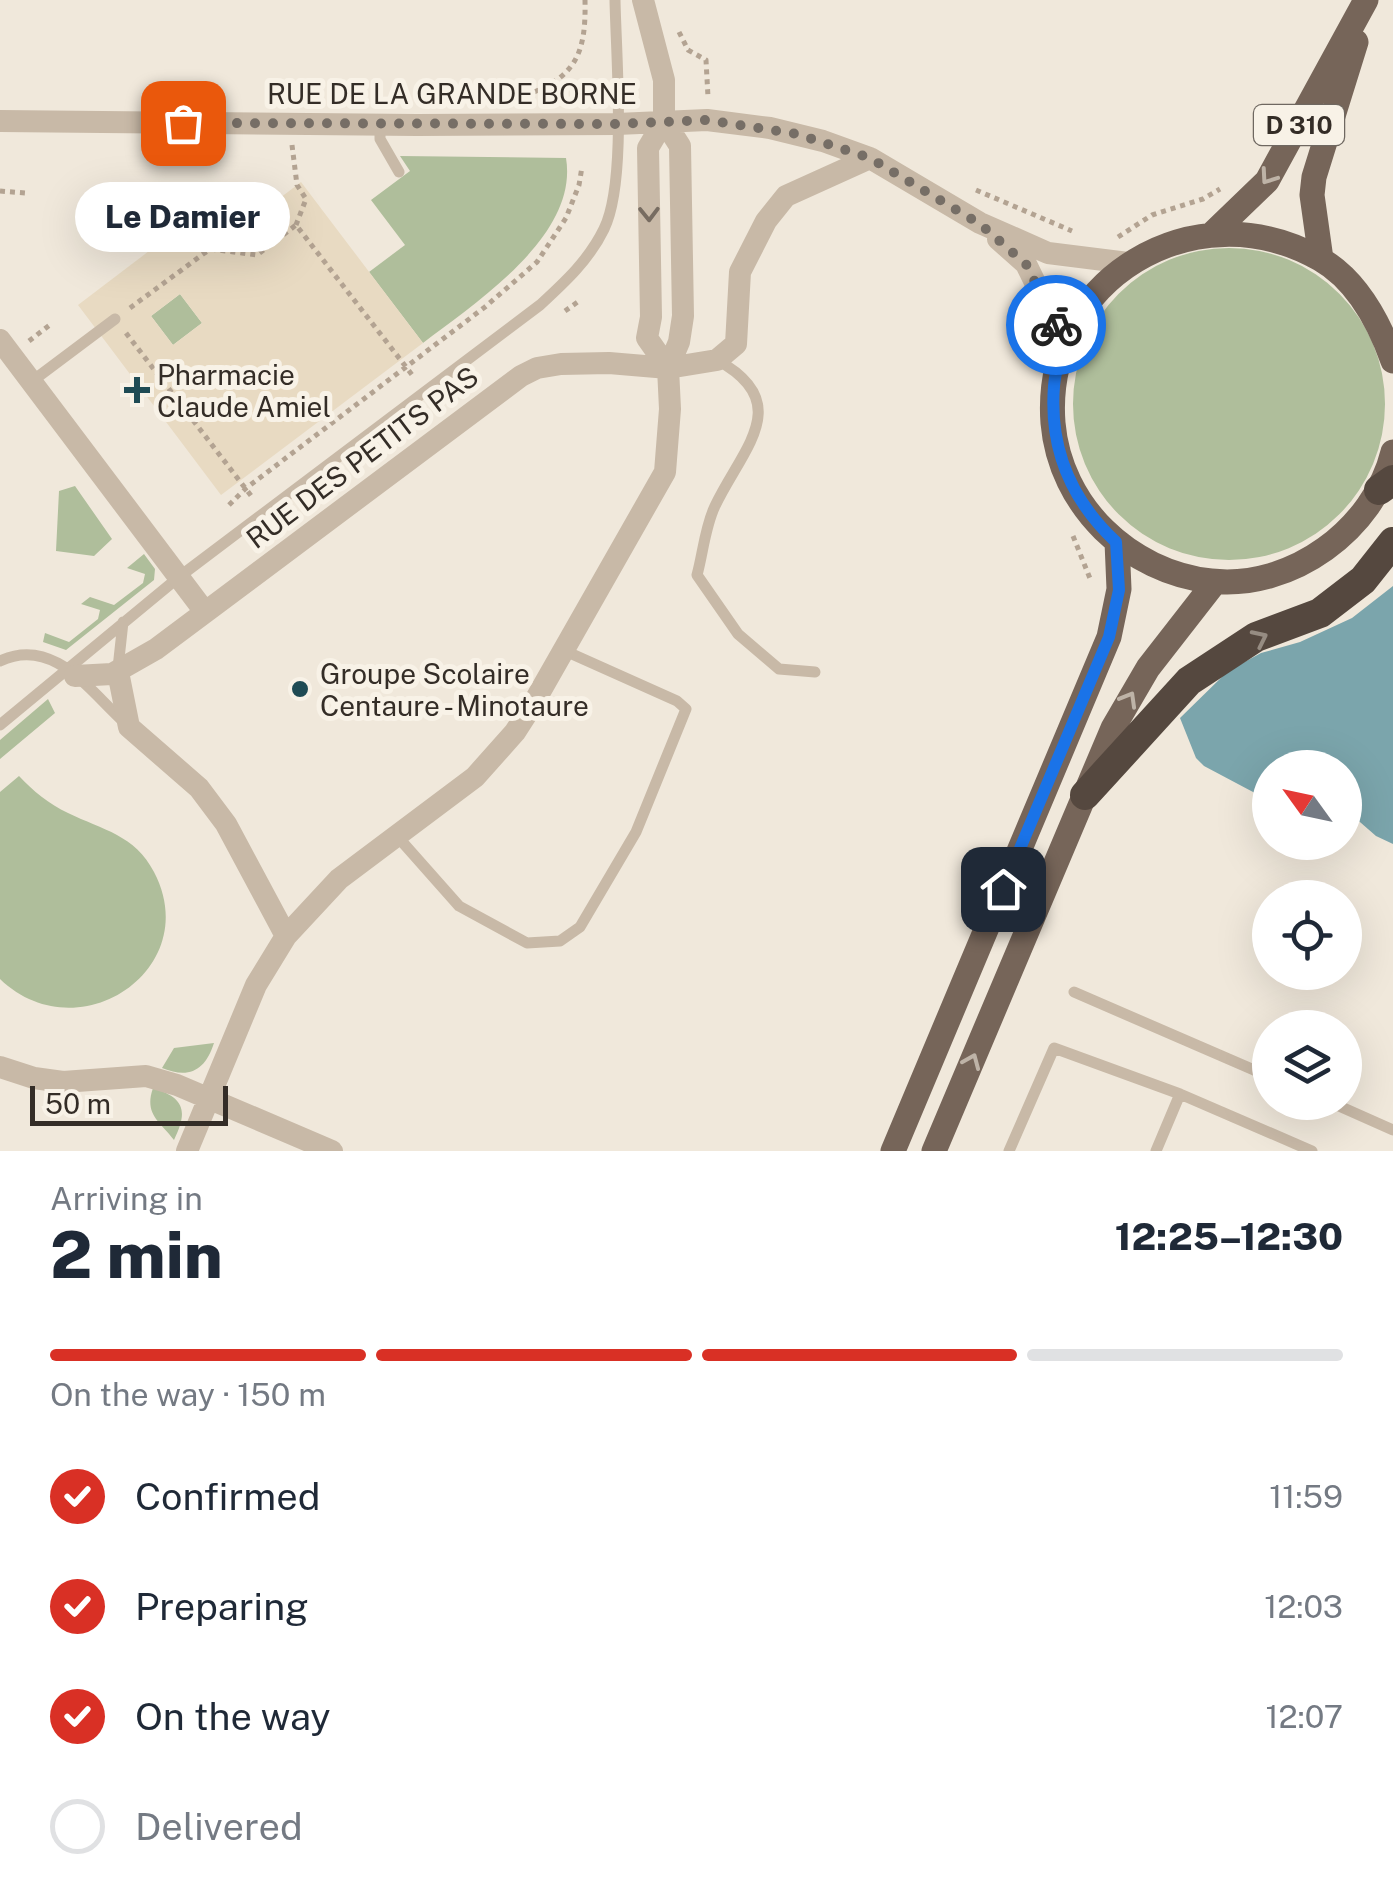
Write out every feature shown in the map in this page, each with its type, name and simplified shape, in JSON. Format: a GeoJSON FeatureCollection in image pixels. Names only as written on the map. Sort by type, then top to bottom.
{"type":"FeatureCollection","features":[{"type":"Feature","properties":{"kind":"highway"},"geometry":{"type":"LineString","coordinates":[[1085,795],[1190,681],[1256,638],[1320,613],[1363,580],[1393,542]]}},
{"type":"Feature","properties":{"kind":"main road","name":"D 310"},"geometry":{"type":"LineString","coordinates":[[1212,234],[1266,181],[1367,0]]}},
{"type":"Feature","properties":{"kind":"main road","name":"D 310"},"geometry":{"type":"LineString","coordinates":[[1321,259],[1312,195],[1314,177],[1367,0]]}},
{"type":"Feature","properties":{"kind":"main road"},"geometry":{"type":"LineString","coordinates":[[1393,361],[1381,328],[1353,286],[1321,259],[1256,237],[1212,234],[1164,245],[1128,263],[1088,302],[1064,342],[1054,382],[1053,421],[1057,448],[1077,496],[1094,521],[1116,542],[1160,568],[1216,582],[1288,570],[1322,552],[1366,511],[1386,484],[1393,452]]}},
{"type":"Feature","properties":{"kind":"main road"},"geometry":{"type":"LineString","coordinates":[[893,1151],[1109,637],[1119,590],[1116,542]]}},
{"type":"Feature","properties":{"kind":"main road"},"geometry":{"type":"LineString","coordinates":[[934,1151],[1112,728],[1148,668],[1216,582]]}},
{"type":"Feature","properties":{"kind":"street"},"geometry":{"type":"LineString","coordinates":[[643,0],[664,80],[664,121],[648,148],[651,316],[647,338],[668,368]]}},
{"type":"Feature","properties":{"kind":"street","name":"RUE DE LA GRANDE BORNE"},"geometry":{"type":"LineString","coordinates":[[0,122],[616,124],[707,120],[770,128],[870,158],[980,224]]}},
{"type":"Feature","properties":{"kind":"street"},"geometry":{"type":"LineString","coordinates":[[186,1151],[256,985],[286,936],[339,879],[453,794],[515,732],[665,472],[670,409],[668,368],[679,342],[683,316],[680,146],[664,121]]}},
{"type":"Feature","properties":{"kind":"street"},"geometry":{"type":"LineString","coordinates":[[716,360],[736,344],[740,272],[766,220],[786,196],[870,158]]}},
{"type":"Feature","properties":{"kind":"street"},"geometry":{"type":"LineString","coordinates":[[980,224],[1048,253],[1128,263]]}},
{"type":"Feature","properties":{"kind":"street"},"geometry":{"type":"LineString","coordinates":[[980,224],[1026,264],[1064,342]]}},
{"type":"Feature","properties":{"kind":"street"},"geometry":{"type":"LineString","coordinates":[[11,343],[31,382],[206,612]]}},
{"type":"Feature","properties":{"kind":"street","name":"RUE DES PETITS PAS"},"geometry":{"type":"LineString","coordinates":[[71,672],[118,672],[206,612],[521,376],[537,368],[609,363],[668,368],[716,360]]}},
{"type":"Feature","properties":{"kind":"street"},"geometry":{"type":"LineString","coordinates":[[118,672],[129,727],[198,788],[226,824],[286,936]]}},
{"type":"Feature","properties":{"kind":"street"},"geometry":{"type":"LineString","coordinates":[[0,1067],[64,1082],[146,1076],[209,1098],[332,1151]]}},
{"type":"Feature","properties":{"kind":"lane"},"geometry":{"type":"LineString","coordinates":[[0,725],[71,672],[122,622],[540,305],[576,271],[606,226],[617,166],[615,3]]}},
{"type":"Feature","properties":{"kind":"lane"},"geometry":{"type":"LineString","coordinates":[[380,124],[380,139],[399,172]]}},
{"type":"Feature","properties":{"kind":"lane"},"geometry":{"type":"LineString","coordinates":[[31,382],[116,318]]}},
{"type":"Feature","properties":{"kind":"lane"},"geometry":{"type":"LineString","coordinates":[[716,360],[734,370],[754,390],[758,409],[754,433],[713,510],[698,575],[738,634],[779,669],[815,672]]}},
{"type":"Feature","properties":{"kind":"lane"},"geometry":{"type":"LineString","coordinates":[[118,672],[122,622]]}},
{"type":"Feature","properties":{"kind":"lane"},"geometry":{"type":"LineString","coordinates":[[396,836],[460,906],[527,942],[560,941],[580,927],[636,832],[686,709],[677,701],[563,650]]}},
{"type":"Feature","properties":{"kind":"lane"},"geometry":{"type":"LineString","coordinates":[[0,661],[12,656],[40,655],[71,672],[129,727]]}},
{"type":"Feature","properties":{"kind":"lane"},"geometry":{"type":"LineString","coordinates":[[1074,992],[1252,1069]]}},
{"type":"Feature","properties":{"kind":"lane"},"geometry":{"type":"LineString","coordinates":[[1010,1151],[1054,1048],[1180,1094],[1312,1151]]}},
{"type":"Feature","properties":{"kind":"lane"},"geometry":{"type":"LineString","coordinates":[[1156,1151],[1180,1094]]}},
{"type":"Feature","properties":{"kind":"lane"},"geometry":{"type":"LineString","coordinates":[[1362,1116],[1393,1130]]}},
{"type":"Feature","properties":{"kind":"path"},"geometry":{"type":"LineString","coordinates":[[534,92],[561,81],[582,46],[586,0]]}},
{"type":"Feature","properties":{"kind":"path"},"geometry":{"type":"LineString","coordinates":[[252,497],[116,318],[210,248],[257,255],[296,225],[306,200],[297,185],[291,142]]}},
{"type":"Feature","properties":{"kind":"path"},"geometry":{"type":"LineString","coordinates":[[229,506],[245,488],[510,287],[537,262],[566,218],[582,167]]}},
{"type":"Feature","properties":{"kind":"path"},"geometry":{"type":"LineString","coordinates":[[1078,258],[1152,215],[1203,199],[1228,183]]}},
{"type":"Feature","properties":{"kind":"path"},"geometry":{"type":"LineString","coordinates":[[0,191],[25,193]]}},
{"type":"Feature","properties":{"kind":"path"},"geometry":{"type":"LineString","coordinates":[[296,225],[413,376]]}},
{"type":"Feature","properties":{"kind":"path"},"geometry":{"type":"LineString","coordinates":[[11,343],[51,324]]}},
{"type":"Feature","properties":{"kind":"path"},"geometry":{"type":"LineString","coordinates":[[1072,536],[1090,574],[1091,588]]}},
{"type":"Feature","properties":{"kind":"green space"},"geometry":{"type":"Polygon","coordinates":[[[400,156],[566,158],[566,187],[557,214],[540,240],[495,287],[423,343],[369,272],[405,245],[371,200],[410,171],[400,156]]]}},
{"type":"Feature","properties":{"kind":"green space"},"geometry":{"type":"Polygon","coordinates":[[[1244,248],[1274,254],[1303,266],[1340,293],[1373,344],[1385,404],[1373,464],[1340,515],[1303,542],[1274,554],[1214,560],[1184,554],[1155,542],[1108,503],[1091,478],[1079,449],[1073,389],[1079,359],[1091,330],[1130,283],[1155,266],[1184,254],[1244,248]]]}},
{"type":"Feature","properties":{"kind":"green space"},"geometry":{"type":"Polygon","coordinates":[[[180,294],[202,323],[173,345],[151,316],[180,294]]]}},
{"type":"Feature","properties":{"kind":"green space"},"geometry":{"type":"Polygon","coordinates":[[[75,486],[112,539],[94,556],[56,551],[59,491],[75,486]]]}},
{"type":"Feature","properties":{"kind":"green space"},"geometry":{"type":"Polygon","coordinates":[[[144,554],[155,569],[154,580],[66,650],[43,642],[45,633],[69,642],[98,619],[100,610],[81,604],[90,597],[114,605],[143,583],[145,574],[127,568],[144,554]]]}},
{"type":"Feature","properties":{"kind":"green space"},"geometry":{"type":"Polygon","coordinates":[[[48,699],[55,713],[0,759],[0,740],[48,699]]]}},
{"type":"Feature","properties":{"kind":"green space"},"geometry":{"type":"Polygon","coordinates":[[[19,776],[54,806],[128,842],[154,872],[165,908],[162,940],[148,968],[125,990],[96,1004],[64,1008],[31,1000],[0,979],[0,792],[19,776]]]}},
{"type":"Feature","properties":{"kind":"green space"},"geometry":{"type":"Polygon","coordinates":[[[214,1043],[206,1060],[195,1070],[180,1073],[162,1068],[174,1048],[214,1043]]]}},
{"type":"Feature","properties":{"kind":"green space"},"geometry":{"type":"Polygon","coordinates":[[[153,1088],[172,1096],[181,1107],[174,1140],[152,1111],[153,1088]]]}},
{"type":"Feature","properties":{"kind":"shaded area"},"geometry":{"type":"Polygon","coordinates":[[[301,182],[423,343],[221,495],[78,305],[224,194],[247,223],[301,182]],[[180,294],[151,316],[173,345],[202,323],[180,294]]]}},
{"type":"Feature","properties":{"kind":"water"},"geometry":{"type":"Polygon","coordinates":[[[1393,586],[1393,844],[1362,824],[1362,750],[1252,750],[1252,791],[1196,758],[1180,718],[1228,671],[1261,653],[1300,642],[1352,618],[1393,586]]]}},
{"type":"Feature","properties":{"kind":"way so far"},"geometry":{"type":"LineString","coordinates":[[183,123],[616,124],[707,120],[797,134],[870,158],[980,224],[1026,264],[1056,325]]}},
{"type":"Feature","properties":{"kind":"place","name":"Le Damier"},"geometry":{"type":"Point","coordinates":[183,123]}},
{"type":"Feature","properties":{"kind":"place","name":"Pharmacie Claude Amiel"},"geometry":{"type":"Point","coordinates":[137,390]}},
{"type":"Feature","properties":{"kind":"place","name":"Groupe Scolaire Centaure - Minotaure"},"geometry":{"type":"Point","coordinates":[300,689]}},
{"type":"Feature","properties":{"kind":"route"},"geometry":{"type":"LineString","coordinates":[[1003,889],[1109,637],[1119,590],[1116,542],[1094,521],[1077,496],[1057,448],[1054,382],[1064,342],[1056,325]]}}]}
